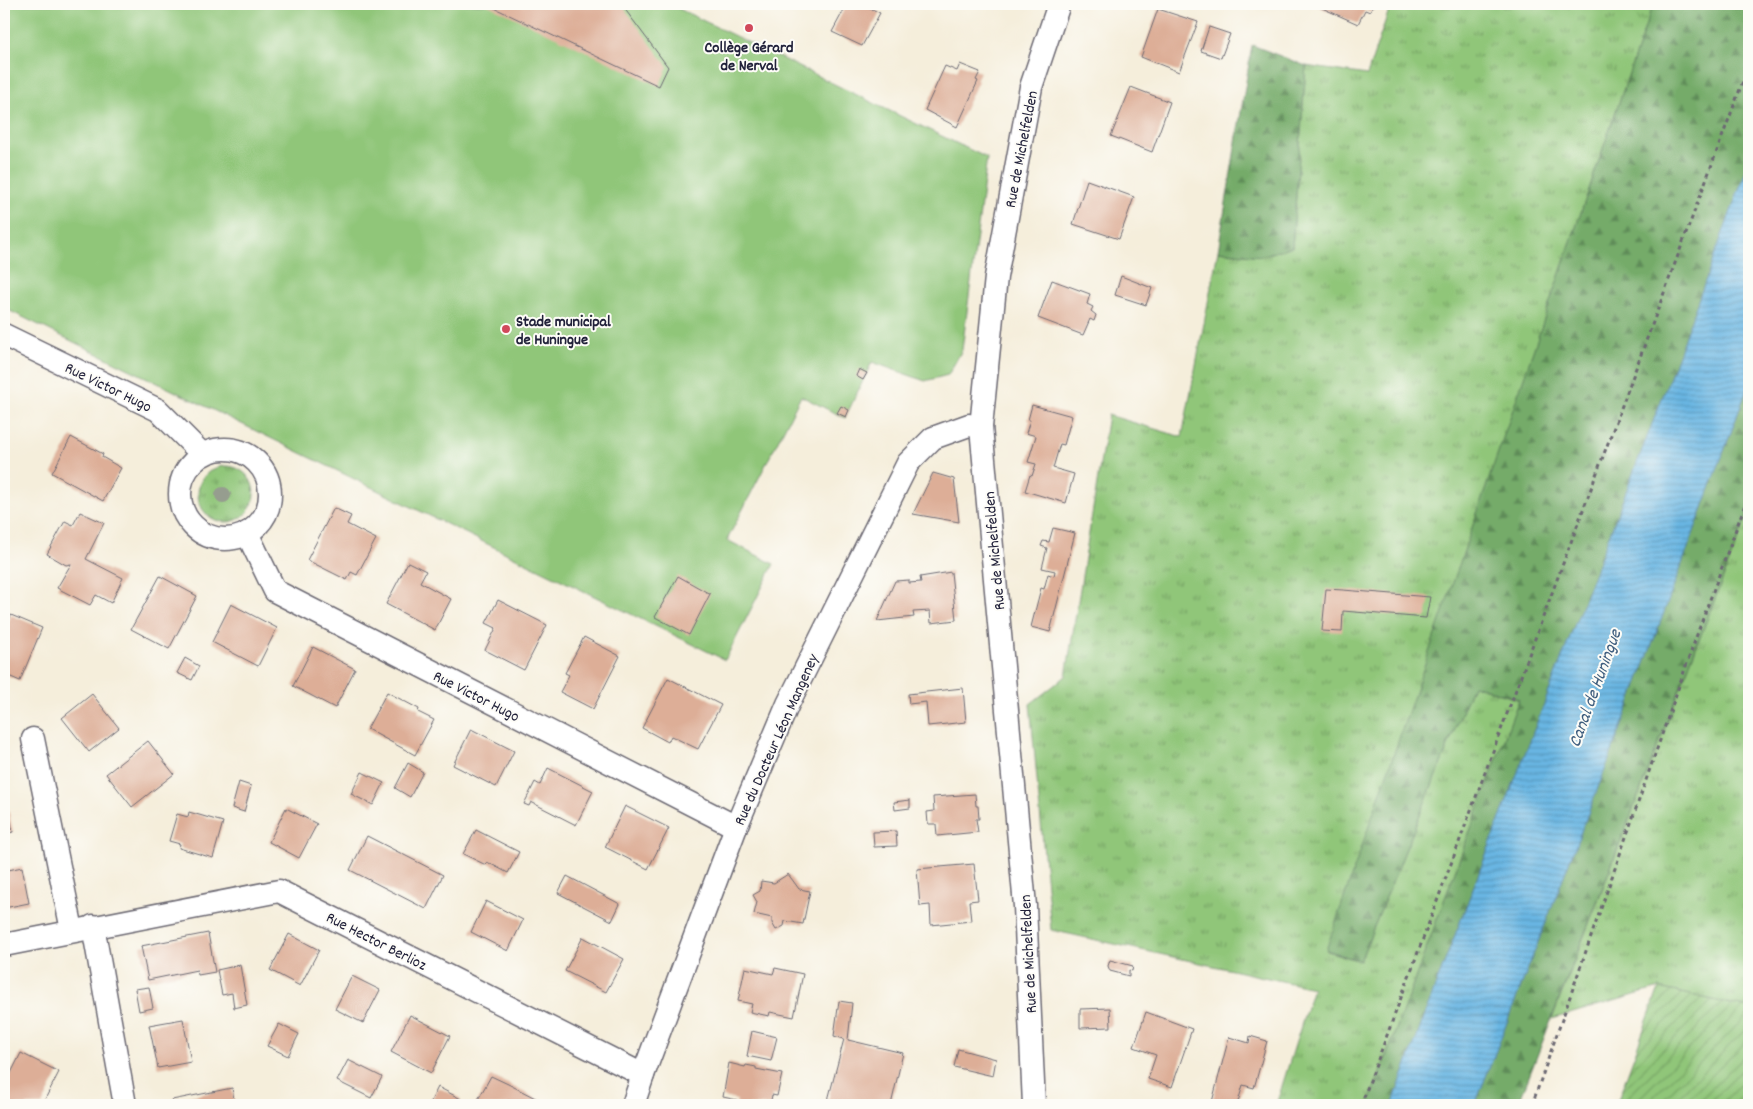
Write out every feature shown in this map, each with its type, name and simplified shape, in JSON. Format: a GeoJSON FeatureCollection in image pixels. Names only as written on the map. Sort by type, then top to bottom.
{"type":"FeatureCollection","features":[{"type":"Feature","properties":{"kind":"street","name":"Rue de Michelfelden"},"geometry":{"type":"LineString","coordinates":[[1034,1105],[1025,906],[981,427],[996,277],[1031,87],[1059,4]]}},
{"type":"Feature","properties":{"kind":"street","name":"Rue Victor Hugo"},"geometry":{"type":"LineString","coordinates":[[4,335],[158,410],[202,454]]}},
{"type":"Feature","properties":{"kind":"street","name":"Rue du Docteur Léon Mangeney"},"geometry":{"type":"LineString","coordinates":[[633,1105],[736,827],[788,704],[908,463],[933,438],[970,425],[981,427]]}},
{"type":"Feature","properties":{"kind":"street"},"geometry":{"type":"LineString","coordinates":[[219,448],[237,450],[253,458],[265,472],[270,489],[270,505],[263,519],[253,530],[239,538],[224,540],[209,537],[196,529],[186,517],[180,502],[180,487],[185,472],[202,454],[219,448]]}},
{"type":"Feature","properties":{"kind":"street","name":"Rue Victor Hugo"},"geometry":{"type":"LineString","coordinates":[[247,533],[275,591],[736,827]]}},
{"type":"Feature","properties":{"kind":"street"},"geometry":{"type":"LineString","coordinates":[[33,740],[83,928],[125,1105]]}},
{"type":"Feature","properties":{"kind":"street","name":"Rue Hector Berlioz"},"geometry":{"type":"LineString","coordinates":[[4,945],[279,891],[643,1075]]}},
{"type":"Feature","properties":{"kind":"path"},"geometry":{"type":"LineString","coordinates":[[1361,1105],[1749,65]]}},
{"type":"Feature","properties":{"kind":"path"},"geometry":{"type":"LineString","coordinates":[[1532,1105],[1699,629],[1749,494]]}},
{"type":"Feature","properties":{"kind":"green space","name":"Stade municipal de Huningue"},"geometry":{"type":"Polygon","coordinates":[[[4,4],[669,4],[987,158],[962,350],[948,375],[925,381],[872,362],[845,418],[801,396],[727,540],[774,564],[725,660],[4,308],[4,4]]]}},
{"type":"Feature","properties":{"kind":"green space"},"geometry":{"type":"Polygon","coordinates":[[[1391,4],[1653,4],[1327,951],[1360,961],[1473,685],[1519,700],[1368,1105],[1276,1105],[1313,988],[1051,930],[1030,704],[1066,676],[1108,415],[1182,437],[1218,251],[1261,256],[1292,247],[1306,66],[1367,75],[1391,4]]]}},
{"type":"Feature","properties":{"kind":"green space"},"geometry":{"type":"Polygon","coordinates":[[[1653,4],[1749,4],[1749,511],[1518,1105],[1368,1105],[1519,699],[1473,685],[1360,961],[1326,950],[1653,4]]]}},
{"type":"Feature","properties":{"kind":"green space"},"geometry":{"type":"Polygon","coordinates":[[[1252,45],[1306,66],[1292,247],[1261,256],[1218,251],[1252,45]]]}},
{"type":"Feature","properties":{"kind":"green space"},"geometry":{"type":"Polygon","coordinates":[[[221,466],[231,466],[246,474],[252,483],[254,494],[252,505],[246,514],[231,522],[221,522],[210,517],[203,510],[198,499],[198,489],[203,478],[210,471],[221,466]]]}},
{"type":"Feature","properties":{"kind":"green space"},"geometry":{"type":"Polygon","coordinates":[[[1749,511],[1749,1008],[1659,988],[1552,1019],[1749,511]]]}},
{"type":"Feature","properties":{"kind":"green space"},"geometry":{"type":"Polygon","coordinates":[[[1659,988],[1749,1008],[1749,1105],[1616,1105],[1659,988]]]}},
{"type":"Feature","properties":{"kind":"water","name":"Canal de Huningue"},"geometry":{"type":"Polygon","coordinates":[[[1749,162],[1749,384],[1615,744],[1475,1105],[1392,1105],[1438,979],[1664,393],[1749,162]]]}},
{"type":"Feature","properties":{"kind":"building"},"geometry":{"type":"Polygon","coordinates":[[[486,4],[621,4],[668,67],[659,86],[486,4]]]}},
{"type":"Feature","properties":{"kind":"building"},"geometry":{"type":"Polygon","coordinates":[[[847,4],[862,4],[880,13],[862,46],[832,32],[847,4]]]}},
{"type":"Feature","properties":{"kind":"building"},"geometry":{"type":"Polygon","coordinates":[[[1313,4],[1374,4],[1370,12],[1365,10],[1358,24],[1313,4]]]}},
{"type":"Feature","properties":{"kind":"building"},"geometry":{"type":"Polygon","coordinates":[[[1158,9],[1198,22],[1179,72],[1141,57],[1158,9]]]}},
{"type":"Feature","properties":{"kind":"building"},"geometry":{"type":"Polygon","coordinates":[[[1209,27],[1230,34],[1221,58],[1201,51],[1209,27]]]}},
{"type":"Feature","properties":{"kind":"building"},"geometry":{"type":"Polygon","coordinates":[[[960,64],[980,72],[976,80],[978,81],[957,127],[925,110],[945,66],[957,71],[960,64]]]}},
{"type":"Feature","properties":{"kind":"building"},"geometry":{"type":"Polygon","coordinates":[[[1131,87],[1170,102],[1152,152],[1111,136],[1131,87]]]}},
{"type":"Feature","properties":{"kind":"building"},"geometry":{"type":"Polygon","coordinates":[[[1087,180],[1134,197],[1119,239],[1073,224],[1087,180]]]}},
{"type":"Feature","properties":{"kind":"building"},"geometry":{"type":"Polygon","coordinates":[[[1121,276],[1152,288],[1146,305],[1115,295],[1121,276]]]}},
{"type":"Feature","properties":{"kind":"building"},"geometry":{"type":"Polygon","coordinates":[[[1052,280],[1090,294],[1087,304],[1093,307],[1091,311],[1096,315],[1094,321],[1090,319],[1083,335],[1038,318],[1052,280]]]}},
{"type":"Feature","properties":{"kind":"building"},"geometry":{"type":"Polygon","coordinates":[[[859,369],[867,373],[863,380],[856,376],[859,369]]]}},
{"type":"Feature","properties":{"kind":"building"},"geometry":{"type":"Polygon","coordinates":[[[1032,405],[1072,416],[1064,445],[1060,444],[1053,468],[1074,474],[1066,503],[1025,491],[1036,464],[1028,462],[1036,436],[1026,433],[1032,405]]]}},
{"type":"Feature","properties":{"kind":"building"},"geometry":{"type":"Polygon","coordinates":[[[841,406],[849,410],[846,417],[837,413],[841,406]]]}},
{"type":"Feature","properties":{"kind":"building"},"geometry":{"type":"Polygon","coordinates":[[[71,437],[103,454],[102,457],[121,468],[103,501],[52,473],[71,437]]]}},
{"type":"Feature","properties":{"kind":"building"},"geometry":{"type":"Polygon","coordinates":[[[933,473],[954,479],[959,522],[913,514],[933,473]]]}},
{"type":"Feature","properties":{"kind":"building"},"geometry":{"type":"Polygon","coordinates":[[[334,508],[351,516],[347,524],[376,539],[357,575],[351,572],[347,580],[307,560],[334,508]]]}},
{"type":"Feature","properties":{"kind":"building"},"geometry":{"type":"Polygon","coordinates":[[[80,512],[104,523],[86,559],[123,578],[111,603],[96,595],[90,605],[57,588],[71,564],[66,565],[47,554],[65,521],[73,525],[80,512]]]}},
{"type":"Feature","properties":{"kind":"building"},"geometry":{"type":"Polygon","coordinates":[[[1053,528],[1075,533],[1050,632],[1031,627],[1041,588],[1044,589],[1048,574],[1054,576],[1055,571],[1042,568],[1047,548],[1041,546],[1043,541],[1049,542],[1053,528]]]}},
{"type":"Feature","properties":{"kind":"building"},"geometry":{"type":"Polygon","coordinates":[[[408,562],[426,571],[420,582],[451,599],[435,630],[386,604],[408,562]]]}},
{"type":"Feature","properties":{"kind":"building"},"geometry":{"type":"Polygon","coordinates":[[[951,572],[956,620],[931,623],[930,611],[913,612],[914,617],[877,621],[895,581],[909,580],[909,583],[921,582],[920,577],[951,572]]]}},
{"type":"Feature","properties":{"kind":"building"},"geometry":{"type":"Polygon","coordinates":[[[160,576],[197,596],[169,649],[131,629],[160,576]]]}},
{"type":"Feature","properties":{"kind":"building"},"geometry":{"type":"Polygon","coordinates":[[[678,576],[710,594],[689,635],[655,617],[678,576]]]}},
{"type":"Feature","properties":{"kind":"building"},"geometry":{"type":"Polygon","coordinates":[[[1326,589],[1430,597],[1426,618],[1343,611],[1342,632],[1322,631],[1326,589]]]}},
{"type":"Feature","properties":{"kind":"building"},"geometry":{"type":"Polygon","coordinates":[[[498,600],[547,625],[524,670],[485,650],[496,628],[486,623],[498,600]]]}},
{"type":"Feature","properties":{"kind":"building"},"geometry":{"type":"Polygon","coordinates":[[[231,604],[277,628],[258,666],[212,642],[231,604]]]}},
{"type":"Feature","properties":{"kind":"building"},"geometry":{"type":"Polygon","coordinates":[[[11,615],[42,628],[20,681],[4,674],[4,633],[11,615]]]}},
{"type":"Feature","properties":{"kind":"building"},"geometry":{"type":"Polygon","coordinates":[[[584,637],[620,656],[593,709],[560,692],[569,675],[565,673],[584,637]]]}},
{"type":"Feature","properties":{"kind":"building"},"geometry":{"type":"Polygon","coordinates":[[[313,647],[355,669],[335,708],[293,686],[313,647]]]}},
{"type":"Feature","properties":{"kind":"building"},"geometry":{"type":"Polygon","coordinates":[[[185,658],[199,666],[192,680],[177,673],[185,658]]]}},
{"type":"Feature","properties":{"kind":"building"},"geometry":{"type":"Polygon","coordinates":[[[668,678],[721,705],[698,749],[671,736],[668,742],[642,728],[668,678]]]}},
{"type":"Feature","properties":{"kind":"building"},"geometry":{"type":"Polygon","coordinates":[[[963,688],[966,722],[928,726],[926,702],[909,704],[908,694],[963,688]]]}},
{"type":"Feature","properties":{"kind":"building"},"geometry":{"type":"Polygon","coordinates":[[[387,692],[419,709],[418,712],[434,720],[415,755],[367,729],[387,692]]]}},
{"type":"Feature","properties":{"kind":"building"},"geometry":{"type":"Polygon","coordinates":[[[92,694],[119,728],[89,752],[62,718],[92,694]]]}},
{"type":"Feature","properties":{"kind":"building"},"geometry":{"type":"Polygon","coordinates":[[[471,729],[514,751],[496,787],[453,765],[471,729]]]}},
{"type":"Feature","properties":{"kind":"building"},"geometry":{"type":"Polygon","coordinates":[[[148,741],[174,774],[132,807],[106,774],[148,741]]]}},
{"type":"Feature","properties":{"kind":"building"},"geometry":{"type":"Polygon","coordinates":[[[408,763],[423,772],[410,797],[395,788],[408,763]]]}},
{"type":"Feature","properties":{"kind":"building"},"geometry":{"type":"Polygon","coordinates":[[[548,768],[593,791],[576,825],[531,802],[529,806],[524,804],[535,782],[540,785],[548,768]]]}},
{"type":"Feature","properties":{"kind":"building"},"geometry":{"type":"Polygon","coordinates":[[[362,772],[384,783],[373,805],[351,794],[362,772]]]}},
{"type":"Feature","properties":{"kind":"building"},"geometry":{"type":"Polygon","coordinates":[[[239,782],[251,786],[244,812],[232,808],[239,782]]]}},
{"type":"Feature","properties":{"kind":"building"},"geometry":{"type":"Polygon","coordinates":[[[975,794],[976,806],[978,806],[979,819],[976,819],[978,832],[937,836],[936,824],[928,824],[927,812],[934,811],[933,797],[975,794]]]}},
{"type":"Feature","properties":{"kind":"building"},"geometry":{"type":"Polygon","coordinates":[[[4,795],[13,832],[4,834],[4,795]]]}},
{"type":"Feature","properties":{"kind":"building"},"geometry":{"type":"Polygon","coordinates":[[[910,800],[910,808],[895,810],[894,802],[910,800]]]}},
{"type":"Feature","properties":{"kind":"building"},"geometry":{"type":"Polygon","coordinates":[[[625,806],[669,828],[648,869],[605,847],[625,806]]]}},
{"type":"Feature","properties":{"kind":"building"},"geometry":{"type":"Polygon","coordinates":[[[286,808],[317,824],[299,858],[269,842],[286,808]]]}},
{"type":"Feature","properties":{"kind":"building"},"geometry":{"type":"Polygon","coordinates":[[[189,812],[223,822],[213,858],[179,848],[180,844],[169,841],[177,814],[188,817],[189,812]]]}},
{"type":"Feature","properties":{"kind":"building"},"geometry":{"type":"Polygon","coordinates":[[[476,830],[519,852],[508,873],[487,862],[486,865],[463,854],[476,830]]]}},
{"type":"Feature","properties":{"kind":"building"},"geometry":{"type":"Polygon","coordinates":[[[896,831],[897,846],[874,847],[873,832],[896,831]]]}},
{"type":"Feature","properties":{"kind":"building"},"geometry":{"type":"Polygon","coordinates":[[[367,836],[443,875],[426,909],[350,870],[367,836]]]}},
{"type":"Feature","properties":{"kind":"building"},"geometry":{"type":"Polygon","coordinates":[[[974,864],[978,900],[969,901],[971,921],[931,925],[930,905],[920,906],[917,869],[974,864]]]}},
{"type":"Feature","properties":{"kind":"building"},"geometry":{"type":"Polygon","coordinates":[[[22,867],[29,903],[4,908],[4,871],[22,867]]]}},
{"type":"Feature","properties":{"kind":"building"},"geometry":{"type":"Polygon","coordinates":[[[788,874],[799,889],[810,891],[803,924],[785,921],[784,926],[776,930],[772,923],[772,918],[754,914],[757,902],[753,895],[760,891],[761,881],[774,883],[788,874]]]}},
{"type":"Feature","properties":{"kind":"building"},"geometry":{"type":"Polygon","coordinates":[[[567,876],[620,904],[612,921],[558,893],[567,876]]]}},
{"type":"Feature","properties":{"kind":"building"},"geometry":{"type":"Polygon","coordinates":[[[486,901],[523,920],[508,951],[471,932],[486,901]]]}},
{"type":"Feature","properties":{"kind":"building"},"geometry":{"type":"Polygon","coordinates":[[[208,933],[215,972],[198,975],[197,970],[148,980],[141,946],[208,933]]]}},
{"type":"Feature","properties":{"kind":"building"},"geometry":{"type":"Polygon","coordinates":[[[289,934],[319,950],[300,986],[270,970],[289,934]]]}},
{"type":"Feature","properties":{"kind":"building"},"geometry":{"type":"Polygon","coordinates":[[[583,937],[624,959],[606,992],[565,971],[583,937]]]}},
{"type":"Feature","properties":{"kind":"building"},"geometry":{"type":"Polygon","coordinates":[[[1110,960],[1133,966],[1132,971],[1129,970],[1129,976],[1110,971],[1108,966],[1110,960]]]}},
{"type":"Feature","properties":{"kind":"building"},"geometry":{"type":"Polygon","coordinates":[[[240,965],[247,1005],[234,1008],[232,993],[222,995],[217,970],[240,965]]]}},
{"type":"Feature","properties":{"kind":"building"},"geometry":{"type":"Polygon","coordinates":[[[745,968],[773,974],[775,968],[803,974],[794,1017],[770,1012],[769,1016],[750,1012],[752,1004],[738,1001],[745,968]]]}},
{"type":"Feature","properties":{"kind":"building"},"geometry":{"type":"Polygon","coordinates":[[[352,976],[380,990],[363,1023],[335,1009],[352,976]]]}},
{"type":"Feature","properties":{"kind":"building"},"geometry":{"type":"Polygon","coordinates":[[[149,987],[153,1008],[139,1011],[135,989],[149,987]]]}},
{"type":"Feature","properties":{"kind":"building"},"geometry":{"type":"Polygon","coordinates":[[[839,1001],[852,1003],[848,1040],[903,1053],[891,1105],[827,1104],[844,1039],[834,1036],[839,1001]]]}},
{"type":"Feature","properties":{"kind":"building"},"geometry":{"type":"Polygon","coordinates":[[[1110,1008],[1111,1027],[1080,1028],[1080,1009],[1110,1008]]]}},
{"type":"Feature","properties":{"kind":"building"},"geometry":{"type":"Polygon","coordinates":[[[1146,1012],[1192,1029],[1172,1087],[1148,1079],[1156,1055],[1134,1047],[1146,1012]]]}},
{"type":"Feature","properties":{"kind":"building"},"geometry":{"type":"Polygon","coordinates":[[[410,1015],[450,1036],[431,1073],[391,1052],[410,1015]]]}},
{"type":"Feature","properties":{"kind":"building"},"geometry":{"type":"Polygon","coordinates":[[[183,1019],[191,1062],[158,1068],[149,1025],[183,1019]]]}},
{"type":"Feature","properties":{"kind":"building"},"geometry":{"type":"Polygon","coordinates":[[[279,1024],[299,1034],[288,1056],[267,1046],[279,1024]]]}},
{"type":"Feature","properties":{"kind":"building"},"geometry":{"type":"Polygon","coordinates":[[[752,1031],[777,1037],[771,1061],[747,1056],[752,1031]]]}},
{"type":"Feature","properties":{"kind":"building"},"geometry":{"type":"Polygon","coordinates":[[[1250,1036],[1267,1041],[1254,1088],[1243,1085],[1237,1105],[1223,1105],[1212,1102],[1229,1037],[1249,1043],[1250,1036]]]}},
{"type":"Feature","properties":{"kind":"building"},"geometry":{"type":"Polygon","coordinates":[[[958,1049],[996,1059],[993,1076],[954,1067],[958,1049]]]}},
{"type":"Feature","properties":{"kind":"building"},"geometry":{"type":"Polygon","coordinates":[[[21,1053],[59,1072],[42,1105],[4,1105],[4,1087],[21,1053]]]}},
{"type":"Feature","properties":{"kind":"building"},"geometry":{"type":"Polygon","coordinates":[[[348,1060],[382,1077],[371,1098],[337,1081],[348,1060]]]}},
{"type":"Feature","properties":{"kind":"building"},"geometry":{"type":"Polygon","coordinates":[[[729,1063],[745,1067],[746,1065],[756,1067],[756,1069],[782,1074],[777,1096],[772,1095],[770,1105],[747,1105],[736,1103],[737,1100],[723,1097],[729,1063]]]}},
{"type":"Feature","properties":{"kind":"building"},"geometry":{"type":"Polygon","coordinates":[[[491,1076],[545,1103],[543,1105],[475,1105],[491,1076]]]}},
{"type":"Feature","properties":{"kind":"building"},"geometry":{"type":"Polygon","coordinates":[[[438,1087],[461,1099],[458,1105],[429,1105],[438,1087]]]}},
{"type":"Feature","properties":{"kind":"building"},"geometry":{"type":"Polygon","coordinates":[[[232,1088],[235,1105],[173,1105],[172,1100],[232,1088]]]}},
{"type":"Feature","properties":{"kind":"place","name":"Collège Gérard de Nerval"},"geometry":{"type":"Point","coordinates":[749,28]}},
{"type":"Feature","properties":{"kind":"place","name":"Stade municipal de Huningue"},"geometry":{"type":"Point","coordinates":[506,329]}}]}
